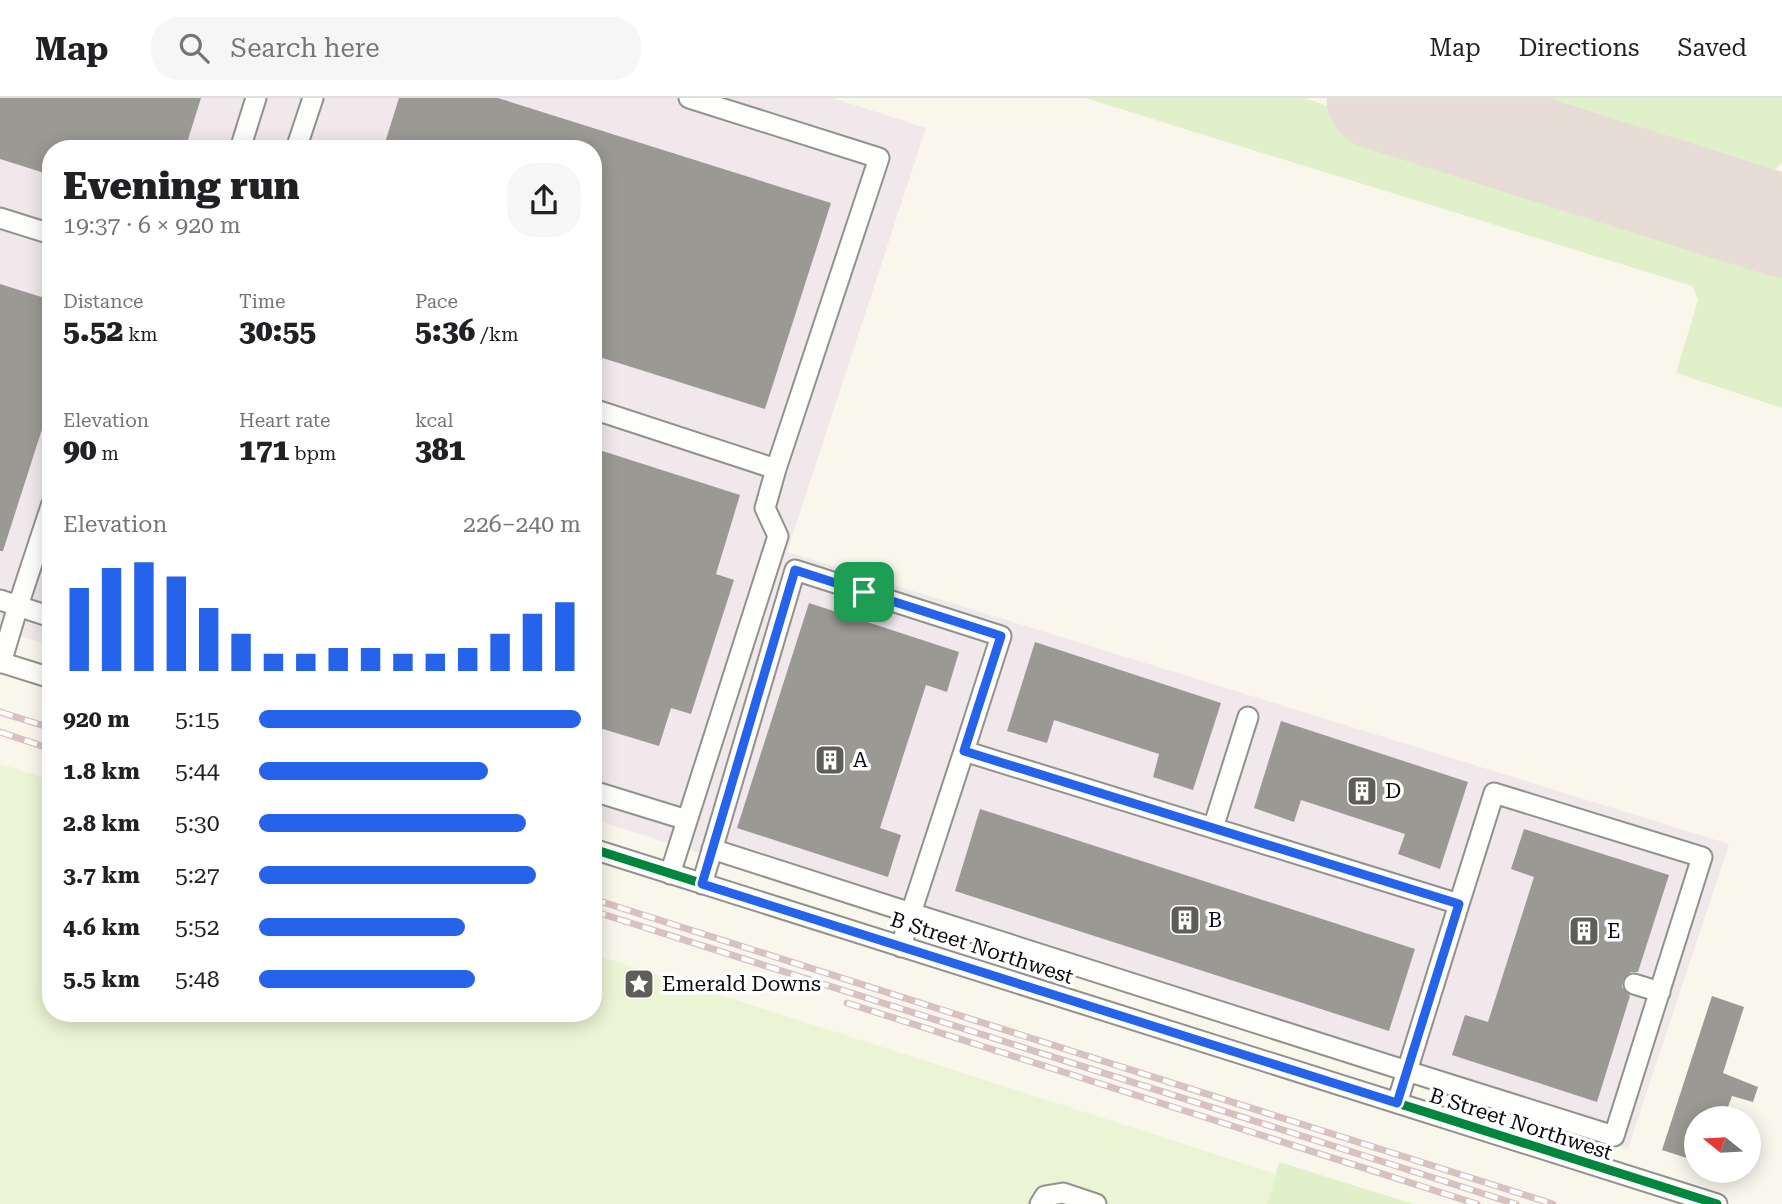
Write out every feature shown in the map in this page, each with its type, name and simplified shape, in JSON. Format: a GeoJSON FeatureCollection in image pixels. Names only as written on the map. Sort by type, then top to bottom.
{"type":"FeatureCollection","features":[{"type":"Feature","properties":{"kind":"street"},"geometry":{"type":"LineString","coordinates":[[243,140],[256,98]]}},
{"type":"Feature","properties":{"kind":"street"},"geometry":{"type":"LineString","coordinates":[[299,140],[313,98]]}},
{"type":"Feature","properties":{"kind":"street"},"geometry":{"type":"LineString","coordinates":[[670,874],[778,536],[765,508],[776,469],[879,158],[689,98]]}},
{"type":"Feature","properties":{"kind":"street"},"geometry":{"type":"LineString","coordinates":[[0,218],[42,231]]}},
{"type":"Feature","properties":{"kind":"street"},"geometry":{"type":"LineString","coordinates":[[602,412],[776,469]]}},
{"type":"Feature","properties":{"kind":"street"},"geometry":{"type":"LineString","coordinates":[[42,527],[9,603],[1,663],[42,675]]}},
{"type":"Feature","properties":{"kind":"street"},"geometry":{"type":"LineString","coordinates":[[702,884],[795,570],[1001,636],[901,947]]}},
{"type":"Feature","properties":{"kind":"street"},"geometry":{"type":"LineString","coordinates":[[9,603],[42,614]]}},
{"type":"Feature","properties":{"kind":"street"},"geometry":{"type":"LineString","coordinates":[[1213,828],[1248,718]]}},
{"type":"Feature","properties":{"kind":"street"},"geometry":{"type":"LineString","coordinates":[[964,751],[1459,904]]}},
{"type":"Feature","properties":{"kind":"street"},"geometry":{"type":"LineString","coordinates":[[712,849],[1407,1071],[1614,1136],[1702,857],[1494,793],[1459,904],[1407,1071],[1397,1103]]}},
{"type":"Feature","properties":{"kind":"street"},"geometry":{"type":"LineString","coordinates":[[602,794],[687,820]]}},
{"type":"Feature","properties":{"kind":"street","name":"B Street Northwest"},"geometry":{"type":"LineString","coordinates":[[602,852],[1717,1204]]}},
{"type":"Feature","properties":{"kind":"street"},"geometry":{"type":"LineString","coordinates":[[1634,984],[1660,992]]}},
{"type":"Feature","properties":{"kind":"street"},"geometry":{"type":"LineString","coordinates":[[1040,1204],[1045,1196],[1063,1194],[1096,1204]]}},
{"type":"Feature","properties":{"kind":"shaded area"},"geometry":{"type":"Polygon","coordinates":[[[0,98],[833,98],[926,128],[787,552],[1729,844],[1628,1149],[602,822],[602,140],[42,140],[42,643],[0,629],[0,98]]]}},
{"type":"Feature","properties":{"kind":"green space"},"geometry":{"type":"Polygon","coordinates":[[[1085,98],[1304,98],[1782,255],[1782,408],[1676,373],[1698,300],[1692,286],[1085,98]]]}},
{"type":"Feature","properties":{"kind":"green space"},"geometry":{"type":"Polygon","coordinates":[[[1479,98],[1782,98],[1782,162],[1770,176],[1742,181],[1479,98]]]}},
{"type":"Feature","properties":{"kind":"green space","name":"Emerald Downs"},"geometry":{"type":"Polygon","coordinates":[[[0,764],[42,777],[42,1022],[602,1022],[602,957],[1277,1174],[1267,1204],[0,1204],[0,764]]]}},
{"type":"Feature","properties":{"kind":"green space"},"geometry":{"type":"Polygon","coordinates":[[[1279,1162],[1413,1204],[1267,1204],[1279,1162]]]}},
{"type":"Feature","properties":{"kind":"building"},"geometry":{"type":"Polygon","coordinates":[[[0,98],[201,98],[188,140],[42,140],[42,172],[0,159],[0,98]]]}},
{"type":"Feature","properties":{"kind":"building"},"geometry":{"type":"Polygon","coordinates":[[[399,98],[498,98],[831,203],[765,409],[602,358],[602,140],[386,140],[399,98]]]}},
{"type":"Feature","properties":{"kind":"building"},"geometry":{"type":"Polygon","coordinates":[[[0,284],[42,297],[42,429],[3,551],[0,551],[0,284]]]}},
{"type":"Feature","properties":{"kind":"building"},"geometry":{"type":"Polygon","coordinates":[[[602,451],[740,495],[716,574],[734,580],[691,714],[671,708],[659,746],[602,729],[602,451]]]}},
{"type":"Feature","properties":{"kind":"building","name":"A"},"geometry":{"type":"Polygon","coordinates":[[[809,603],[959,652],[947,692],[926,685],[880,828],[901,835],[888,877],[737,828],[809,603]]]}},
{"type":"Feature","properties":{"kind":"building"},"geometry":{"type":"Polygon","coordinates":[[[1035,642],[1221,703],[1193,790],[1153,777],[1159,754],[1054,720],[1047,743],[1007,731],[1035,642]]]}},
{"type":"Feature","properties":{"kind":"building","name":"D"},"geometry":{"type":"Polygon","coordinates":[[[1281,721],[1468,782],[1440,869],[1398,854],[1405,834],[1301,800],[1294,822],[1254,808],[1281,721]]]}},
{"type":"Feature","properties":{"kind":"building","name":"B"},"geometry":{"type":"Polygon","coordinates":[[[980,809],[1415,949],[1389,1031],[955,891],[980,809]]]}},
{"type":"Feature","properties":{"kind":"building","name":"E"},"geometry":{"type":"Polygon","coordinates":[[[1524,829],[1669,875],[1638,972],[1631,972],[1623,980],[1622,987],[1630,996],[1597,1102],[1452,1055],[1465,1015],[1488,1022],[1534,877],[1511,869],[1524,829]]]}},
{"type":"Feature","properties":{"kind":"building"},"geometry":{"type":"Polygon","coordinates":[[[1712,996],[1744,1007],[1723,1073],[1758,1087],[1753,1102],[1732,1096],[1728,1106],[1684,1106],[1684,1157],[1662,1150],[1712,996]]]}},
{"type":"Feature","properties":{"kind":"runway"},"geometry":{"type":"LineString","coordinates":[[1378,98],[1782,226]]}},
{"type":"Feature","properties":{"kind":"railway"},"geometry":{"type":"LineString","coordinates":[[0,712],[42,725]]}},
{"type":"Feature","properties":{"kind":"railway"},"geometry":{"type":"LineString","coordinates":[[0,732],[42,746]]}},
{"type":"Feature","properties":{"kind":"railway"},"geometry":{"type":"LineString","coordinates":[[602,902],[1553,1204]]}},
{"type":"Feature","properties":{"kind":"railway"},"geometry":{"type":"LineString","coordinates":[[602,914],[1516,1204]]}},
{"type":"Feature","properties":{"kind":"railway"},"geometry":{"type":"LineString","coordinates":[[847,1003],[1477,1204]]}},
{"type":"Feature","properties":{"kind":"cycle path"},"geometry":{"type":"LineString","coordinates":[[602,852],[1717,1204]]}},
{"type":"Feature","properties":{"kind":"place","name":"A"},"geometry":{"type":"Point","coordinates":[830,760]}},
{"type":"Feature","properties":{"kind":"place","name":"D"},"geometry":{"type":"Point","coordinates":[1362,791]}},
{"type":"Feature","properties":{"kind":"place","name":"B"},"geometry":{"type":"Point","coordinates":[1185,920]}},
{"type":"Feature","properties":{"kind":"place","name":"E"},"geometry":{"type":"Point","coordinates":[1584,931]}},
{"type":"Feature","properties":{"kind":"place","name":"Emerald Downs"},"geometry":{"type":"Point","coordinates":[639,984]}},
{"type":"Feature","properties":{"kind":"route"},"geometry":{"type":"LineString","coordinates":[[795,570],[864,592],[1001,636],[964,751],[1459,904],[1397,1103],[702,884],[795,570]]}}]}
